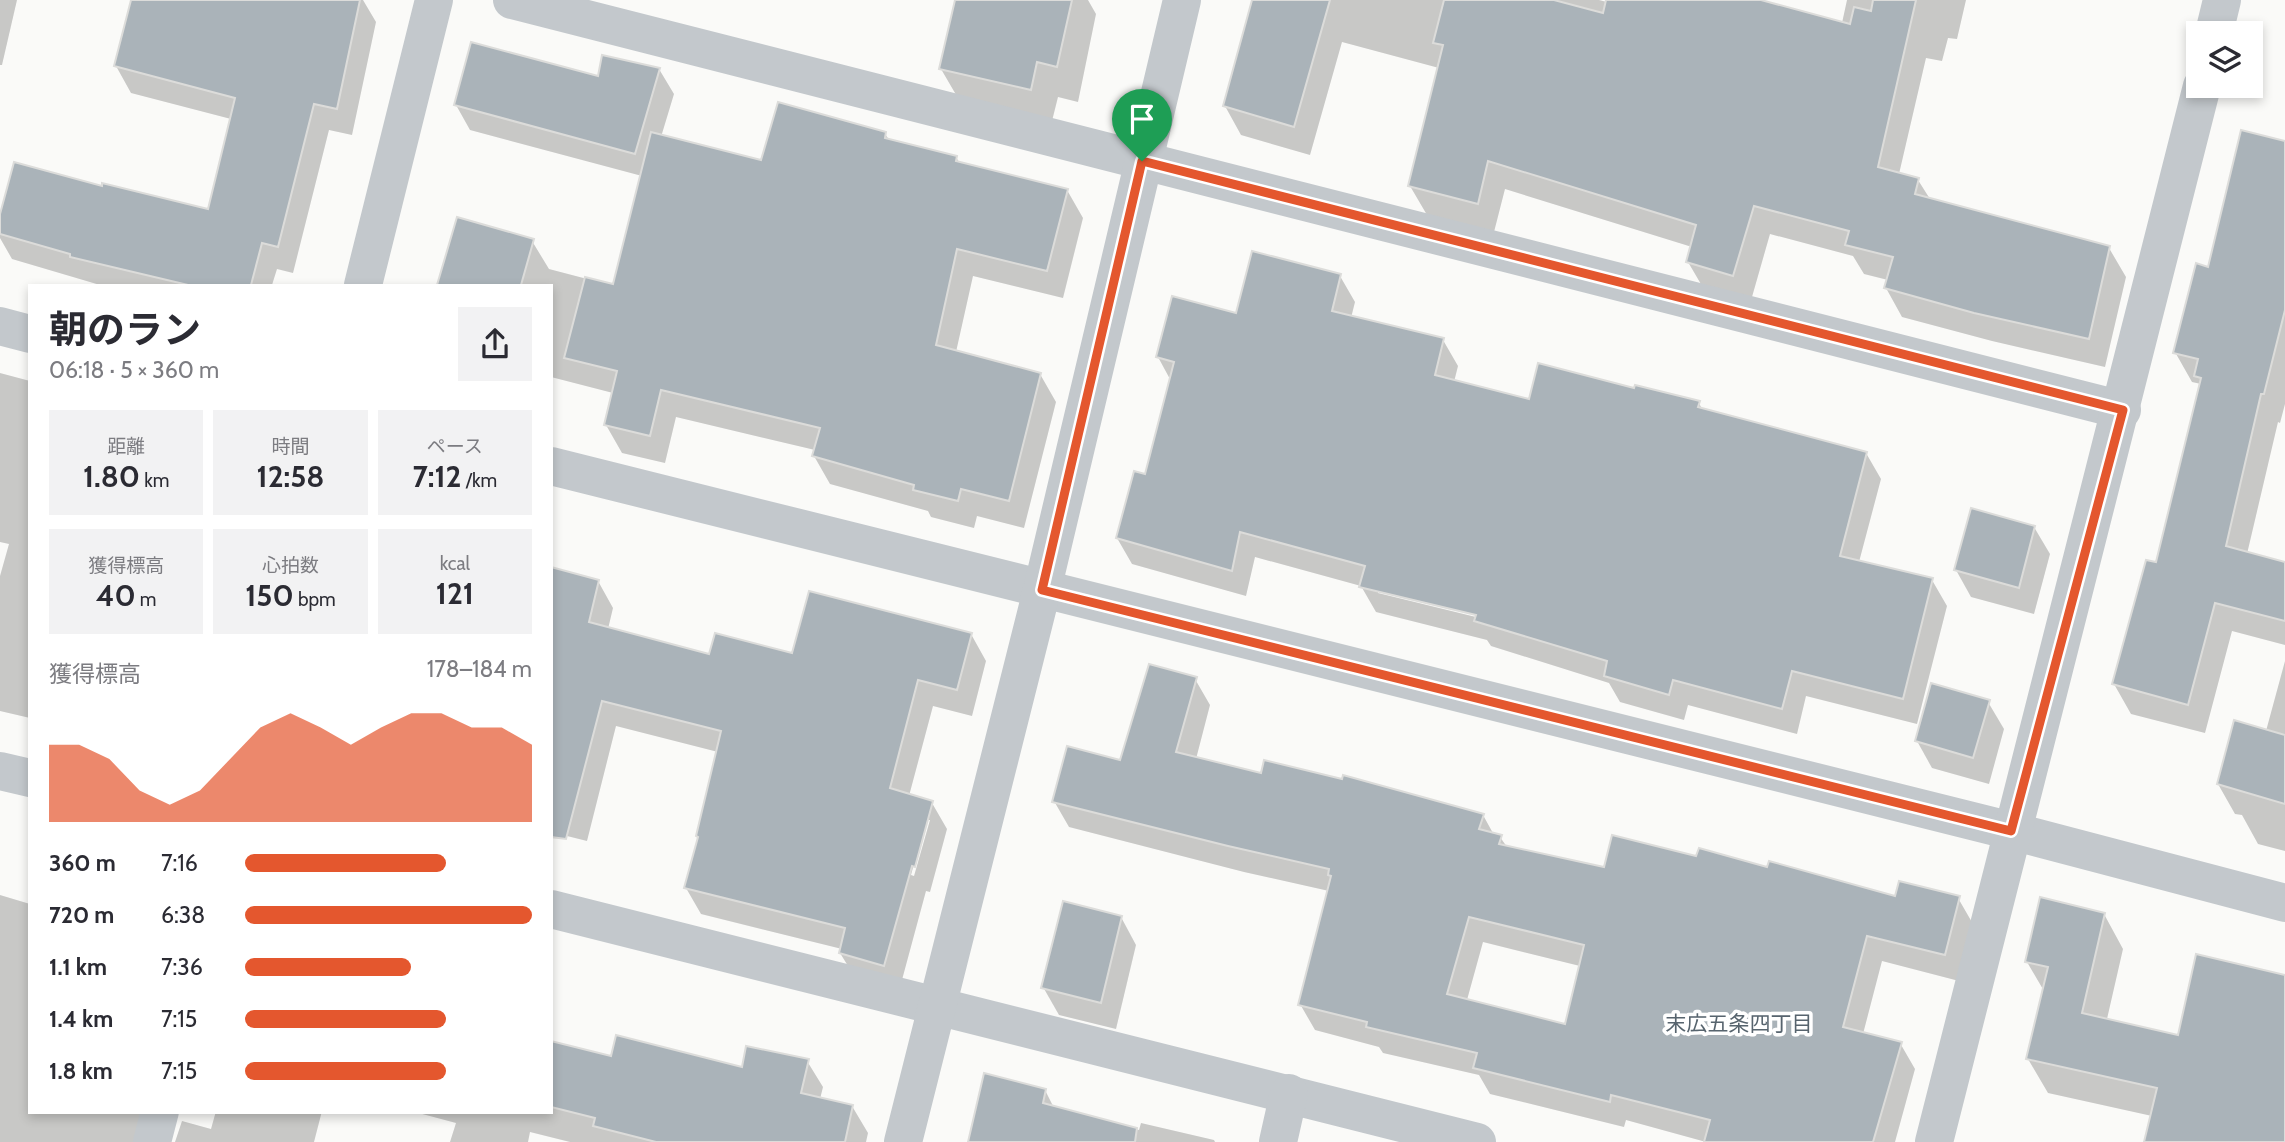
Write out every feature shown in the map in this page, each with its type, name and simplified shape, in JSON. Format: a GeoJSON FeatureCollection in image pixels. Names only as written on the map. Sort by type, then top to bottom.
{"type":"FeatureCollection","features":[{"type":"Feature","properties":{"kind":"street"},"geometry":{"type":"LineString","coordinates":[[363,284],[434,0]]}},
{"type":"Feature","properties":{"kind":"street"},"geometry":{"type":"LineString","coordinates":[[512,0],[2123,410]]}},
{"type":"Feature","properties":{"kind":"street"},"geometry":{"type":"LineString","coordinates":[[903,1142],[1042,590],[1182,0]]}},
{"type":"Feature","properties":{"kind":"street"},"geometry":{"type":"LineString","coordinates":[[2217,21],[2222,0]]}},
{"type":"Feature","properties":{"kind":"street"},"geometry":{"type":"LineString","coordinates":[[1934,1142],[2011,831],[2123,410],[2199,98]]}},
{"type":"Feature","properties":{"kind":"street"},"geometry":{"type":"LineString","coordinates":[[0,326],[28,333]]}},
{"type":"Feature","properties":{"kind":"street"},"geometry":{"type":"LineString","coordinates":[[553,467],[2285,902]]}},
{"type":"Feature","properties":{"kind":"street"},"geometry":{"type":"LineString","coordinates":[[0,771],[28,778]]}},
{"type":"Feature","properties":{"kind":"street"},"geometry":{"type":"LineString","coordinates":[[553,910],[1477,1142]]}},
{"type":"Feature","properties":{"kind":"street"},"geometry":{"type":"LineString","coordinates":[[1278,1142],[1289,1093]]}},
{"type":"Feature","properties":{"kind":"street"},"geometry":{"type":"LineString","coordinates":[[152,1142],[159,1114]]}},
{"type":"Feature","properties":{"kind":"building"},"geometry":{"type":"Polygon","coordinates":[[[131,0],[360,0],[337,109],[314,104],[278,247],[262,243],[251,284],[184,284],[70,257],[70,254],[0,234],[0,214],[14,162],[102,186],[102,183],[208,209],[235,98],[114,66],[131,0]]]}},
{"type":"Feature","properties":{"kind":"building"},"geometry":{"type":"Polygon","coordinates":[[[955,0],[1072,0],[1057,67],[1037,62],[1031,90],[939,69],[955,0]]]}},
{"type":"Feature","properties":{"kind":"building"},"geometry":{"type":"Polygon","coordinates":[[[1252,0],[1330,0],[1294,127],[1223,106],[1252,0]]]}},
{"type":"Feature","properties":{"kind":"building"},"geometry":{"type":"Polygon","coordinates":[[[1444,0],[1554,0],[1603,13],[1606,0],[1761,0],[1850,24],[1854,7],[1871,11],[1873,0],[1916,0],[1878,167],[1919,178],[1915,194],[2110,246],[2089,339],[1974,313],[1884,288],[1893,257],[1845,245],[1849,231],[1754,206],[1733,276],[1686,262],[1696,225],[1488,161],[1478,204],[1408,186],[1443,45],[1433,43],[1444,0]]]}},
{"type":"Feature","properties":{"kind":"building"},"geometry":{"type":"Polygon","coordinates":[[[471,42],[598,76],[602,55],[660,68],[635,154],[454,105],[471,42]]]}},
{"type":"Feature","properties":{"kind":"building"},"geometry":{"type":"Polygon","coordinates":[[[778,102],[886,132],[885,138],[957,156],[956,161],[1068,189],[1047,271],[957,249],[936,345],[1041,373],[1009,501],[961,489],[958,501],[913,490],[914,485],[812,456],[820,428],[661,390],[650,436],[604,425],[617,371],[564,358],[585,277],[613,284],[651,132],[761,160],[778,102]]]}},
{"type":"Feature","properties":{"kind":"building"},"geometry":{"type":"Polygon","coordinates":[[[2241,130],[2285,141],[2285,310],[2264,394],[2261,394],[2226,546],[2285,562],[2285,621],[2215,603],[2188,705],[2112,684],[2146,560],[2156,562],[2201,378],[2194,376],[2198,359],[2173,353],[2196,263],[2208,267],[2241,130]]]}},
{"type":"Feature","properties":{"kind":"building"},"geometry":{"type":"Polygon","coordinates":[[[457,217],[534,239],[521,284],[437,284],[457,217]]]}},
{"type":"Feature","properties":{"kind":"building"},"geometry":{"type":"Polygon","coordinates":[[[1252,251],[1341,274],[1332,311],[1444,338],[1435,375],[1529,399],[1538,363],[1634,388],[1635,385],[1700,401],[1698,407],[1867,452],[1840,556],[1933,578],[1903,699],[1792,671],[1782,709],[1673,680],[1669,695],[1604,676],[1607,661],[1474,621],[1476,615],[1359,587],[1365,566],[1240,532],[1232,571],[1116,538],[1134,471],[1145,474],[1174,362],[1156,357],[1172,296],[1236,313],[1252,251]]]}},
{"type":"Feature","properties":{"kind":"building"},"geometry":{"type":"Polygon","coordinates":[[[1971,508],[2035,526],[2019,588],[1954,570],[1971,508]]]}},
{"type":"Feature","properties":{"kind":"building"},"geometry":{"type":"Polygon","coordinates":[[[553,568],[599,580],[589,622],[709,654],[715,633],[792,653],[809,591],[972,633],[957,690],[918,680],[890,788],[933,801],[884,966],[839,953],[845,928],[684,888],[721,731],[602,701],[566,839],[553,837],[553,568]]]}},
{"type":"Feature","properties":{"kind":"building"},"geometry":{"type":"Polygon","coordinates":[[[1149,664],[1197,677],[1176,752],[1261,773],[1264,760],[1342,779],[1343,775],[1484,814],[1479,829],[1502,835],[1499,844],[1604,867],[1612,835],[1696,856],[1699,848],[1767,867],[1769,861],[1895,896],[1899,881],[1960,896],[1945,955],[1867,936],[1843,1027],[1902,1042],[1873,1142],[1704,1142],[1710,1120],[1611,1095],[1610,1102],[1473,1068],[1477,1053],[1366,1027],[1367,1022],[1298,1005],[1331,876],[1328,875],[1329,869],[1052,802],[1067,746],[1120,760],[1149,664]],[[1469,917],[1447,994],[1565,1024],[1584,945],[1469,917]]]}},
{"type":"Feature","properties":{"kind":"building"},"geometry":{"type":"Polygon","coordinates":[[[1931,683],[1990,700],[1973,758],[1915,741],[1931,683]]]}},
{"type":"Feature","properties":{"kind":"building"},"geometry":{"type":"Polygon","coordinates":[[[2234,720],[2285,735],[2285,804],[2217,784],[2234,720]]]}},
{"type":"Feature","properties":{"kind":"building"},"geometry":{"type":"Polygon","coordinates":[[[2040,897],[2105,913],[2082,1013],[2178,1035],[2196,954],[2285,975],[2285,1142],[2144,1142],[2157,1088],[2026,1059],[2048,967],[2025,962],[2040,897]]]}},
{"type":"Feature","properties":{"kind":"building"},"geometry":{"type":"Polygon","coordinates":[[[1063,901],[1122,916],[1101,1003],[1041,988],[1063,901]]]}},
{"type":"Feature","properties":{"kind":"building"},"geometry":{"type":"Polygon","coordinates":[[[616,1035],[742,1067],[746,1046],[809,1059],[801,1093],[853,1105],[845,1142],[656,1142],[593,1126],[595,1118],[553,1108],[553,1042],[611,1056],[616,1035]]]}},
{"type":"Feature","properties":{"kind":"building"},"geometry":{"type":"Polygon","coordinates":[[[984,1073],[1046,1089],[1043,1103],[1137,1128],[1135,1142],[968,1142],[984,1073]]]}},
{"type":"Feature","properties":{"kind":"district","name":"末広五条四丁目"},"geometry":{"type":"Point","coordinates":[1739,1023]}},
{"type":"Feature","properties":{"kind":"route"},"geometry":{"type":"LineString","coordinates":[[1142,161],[2123,410],[2011,831],[1042,590],[1142,161]]}}]}
